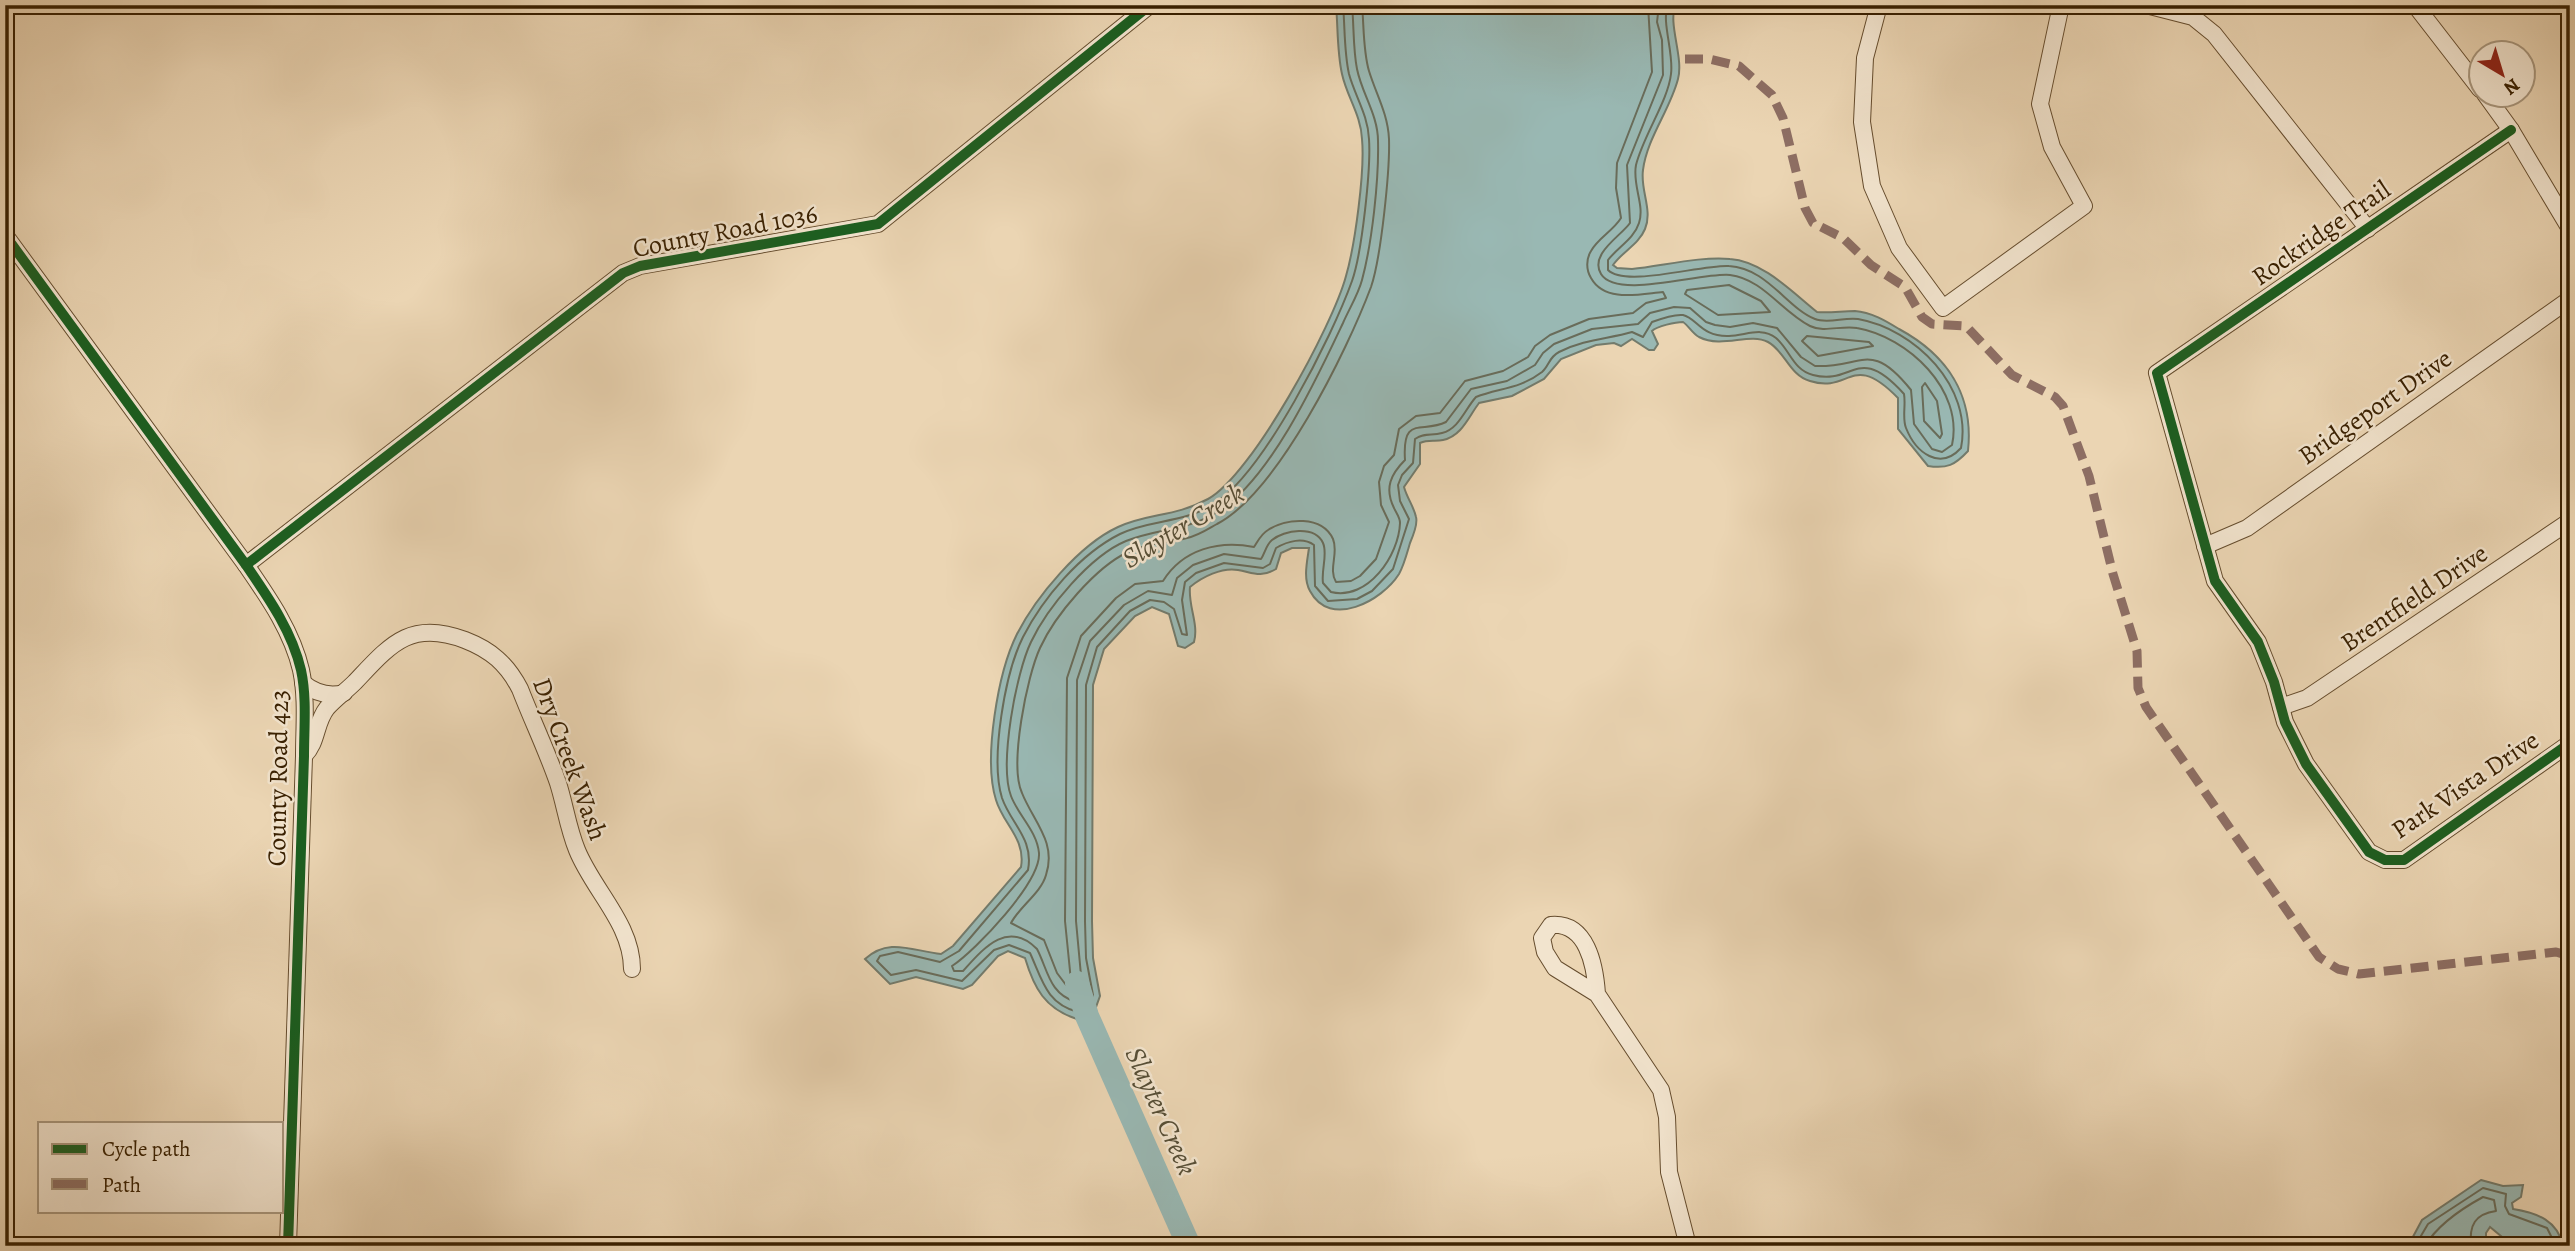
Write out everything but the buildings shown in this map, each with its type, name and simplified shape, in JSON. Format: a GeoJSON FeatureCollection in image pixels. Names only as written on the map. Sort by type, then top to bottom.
{"type":"FeatureCollection","features":[{"type":"Feature","properties":{"kind":"street","name":"County Road 1036"},"geometry":{"type":"LineString","coordinates":[[246,565],[623,273],[640,266],[878,224],[1150,5]]}},
{"type":"Feature","properties":{"kind":"street"},"geometry":{"type":"LineString","coordinates":[[1879,5],[1865,58],[1862,122],[1872,186],[1899,248],[1943,308],[2084,206],[2052,147],[2039,104],[2060,5]]}},
{"type":"Feature","properties":{"kind":"street"},"geometry":{"type":"LineString","coordinates":[[2146,5],[2193,17],[2214,34],[2368,229]]}},
{"type":"Feature","properties":{"kind":"street"},"geometry":{"type":"LineString","coordinates":[[2415,5],[2466,71]]}},
{"type":"Feature","properties":{"kind":"street"},"geometry":{"type":"LineString","coordinates":[[2495,108],[2570,229]]}},
{"type":"Feature","properties":{"kind":"street","name":"Rockridge Trail"},"geometry":{"type":"LineString","coordinates":[[2205,546],[2157,373],[2511,130]]}},
{"type":"Feature","properties":{"kind":"street","name":"County Road 423"},"geometry":{"type":"LineString","coordinates":[[5,235],[246,565],[280,617],[300,668],[303,683],[304,756],[288,1246]]}},
{"type":"Feature","properties":{"kind":"street","name":"Bridgeport Drive"},"geometry":{"type":"LineString","coordinates":[[2205,546],[2247,528],[2570,299]]}},
{"type":"Feature","properties":{"kind":"street","name":"Brentfield Drive"},"geometry":{"type":"LineString","coordinates":[[2281,707],[2306,698],[2570,521]]}},
{"type":"Feature","properties":{"kind":"street"},"geometry":{"type":"LineString","coordinates":[[2205,546],[2215,581],[2258,642],[2281,707]]}},
{"type":"Feature","properties":{"kind":"street","name":"Dry Creek Wash"},"geometry":{"type":"LineString","coordinates":[[304,756],[316,740],[323,714],[383,651],[413,634],[443,632],[480,646],[498,658],[520,689],[558,784],[575,846],[590,878],[622,927],[632,969]]}},
{"type":"Feature","properties":{"kind":"street"},"geometry":{"type":"LineString","coordinates":[[303,683],[319,693],[335,695],[344,692]]}},
{"type":"Feature","properties":{"kind":"street","name":"Park Vista Drive"},"geometry":{"type":"LineString","coordinates":[[2281,707],[2306,764],[2369,852],[2385,860],[2404,860],[2570,743]]}},
{"type":"Feature","properties":{"kind":"street"},"geometry":{"type":"LineString","coordinates":[[1597,994],[1661,1090],[1667,1117],[1669,1172],[1688,1246]]}},
{"type":"Feature","properties":{"kind":"water"},"geometry":{"type":"Polygon","coordinates":[[[1336,5],[1676,5],[1673,21],[1679,61],[1678,79],[1645,158],[1643,177],[1647,222],[1639,239],[1613,265],[1617,268],[1632,269],[1707,259],[1742,261],[1777,279],[1817,312],[1855,311],[1884,320],[1931,351],[1954,379],[1966,412],[1968,451],[1950,465],[1928,466],[1898,429],[1898,398],[1882,384],[1860,375],[1834,382],[1810,381],[1797,374],[1774,346],[1761,339],[1708,340],[1694,334],[1680,322],[1652,331],[1658,344],[1654,350],[1649,350],[1632,339],[1621,346],[1614,343],[1596,345],[1561,359],[1544,379],[1512,396],[1479,403],[1460,430],[1450,438],[1420,443],[1420,464],[1404,487],[1416,517],[1414,534],[1399,574],[1369,601],[1342,609],[1330,608],[1319,602],[1310,591],[1307,581],[1309,548],[1292,548],[1281,553],[1276,569],[1270,572],[1257,574],[1232,569],[1219,571],[1190,587],[1195,635],[1194,642],[1185,648],[1178,646],[1169,614],[1152,607],[1135,616],[1104,649],[1093,685],[1092,921],[1093,958],[1100,996],[1096,1007],[1077,1019],[1066,1015],[1042,996],[1032,979],[1025,958],[1008,951],[998,956],[972,985],[963,989],[916,977],[890,984],[865,959],[874,952],[892,947],[941,954],[953,946],[1021,867],[1020,848],[999,809],[992,783],[992,739],[994,716],[1010,650],[1035,604],[1060,573],[1103,535],[1140,519],[1196,505],[1226,485],[1268,431],[1325,328],[1346,276],[1353,246],[1363,153],[1357,114],[1342,74],[1336,5]]]}},
{"type":"Feature","properties":{"kind":"water"},"geometry":{"type":"Polygon","coordinates":[[[2481,1180],[2503,1186],[2523,1185],[2521,1197],[2512,1203],[2513,1209],[2531,1213],[2552,1224],[2563,1246],[2513,1246],[2490,1227],[2486,1233],[2486,1246],[2408,1246],[2422,1220],[2481,1180]]]}},
{"type":"Feature","properties":{"kind":"waterway","name":"Slayter Creek"},"geometry":{"type":"LineString","coordinates":[[1077,983],[1087,1016],[1189,1246]]}},
{"type":"Feature","properties":{"kind":"marked path"},"geometry":{"type":"LineString","coordinates":[[1685,59],[1709,59],[1739,66],[1772,95],[1783,118],[1805,208],[1813,223],[1843,238],[1871,265],[1905,287],[1922,317],[1932,324],[1966,326],[2012,375],[2055,397],[2063,406],[2089,476],[2113,574],[2137,651],[2138,688],[2146,707],[2319,957],[2338,969],[2359,974],[2556,952],[2570,956]]}},
{"type":"Feature","properties":{"kind":"cycle path"},"geometry":{"type":"LineString","coordinates":[[246,565],[623,273],[640,266],[878,224],[1150,5]]}},
{"type":"Feature","properties":{"kind":"cycle path"},"geometry":{"type":"LineString","coordinates":[[2511,130],[2157,373],[2215,581],[2258,642],[2274,682],[2285,722],[2306,764],[2369,852],[2385,860],[2404,860],[2570,743]]}},
{"type":"Feature","properties":{"kind":"cycle path"},"geometry":{"type":"LineString","coordinates":[[5,235],[254,577],[285,628],[301,670],[305,702],[304,756],[288,1246]]}}]}
